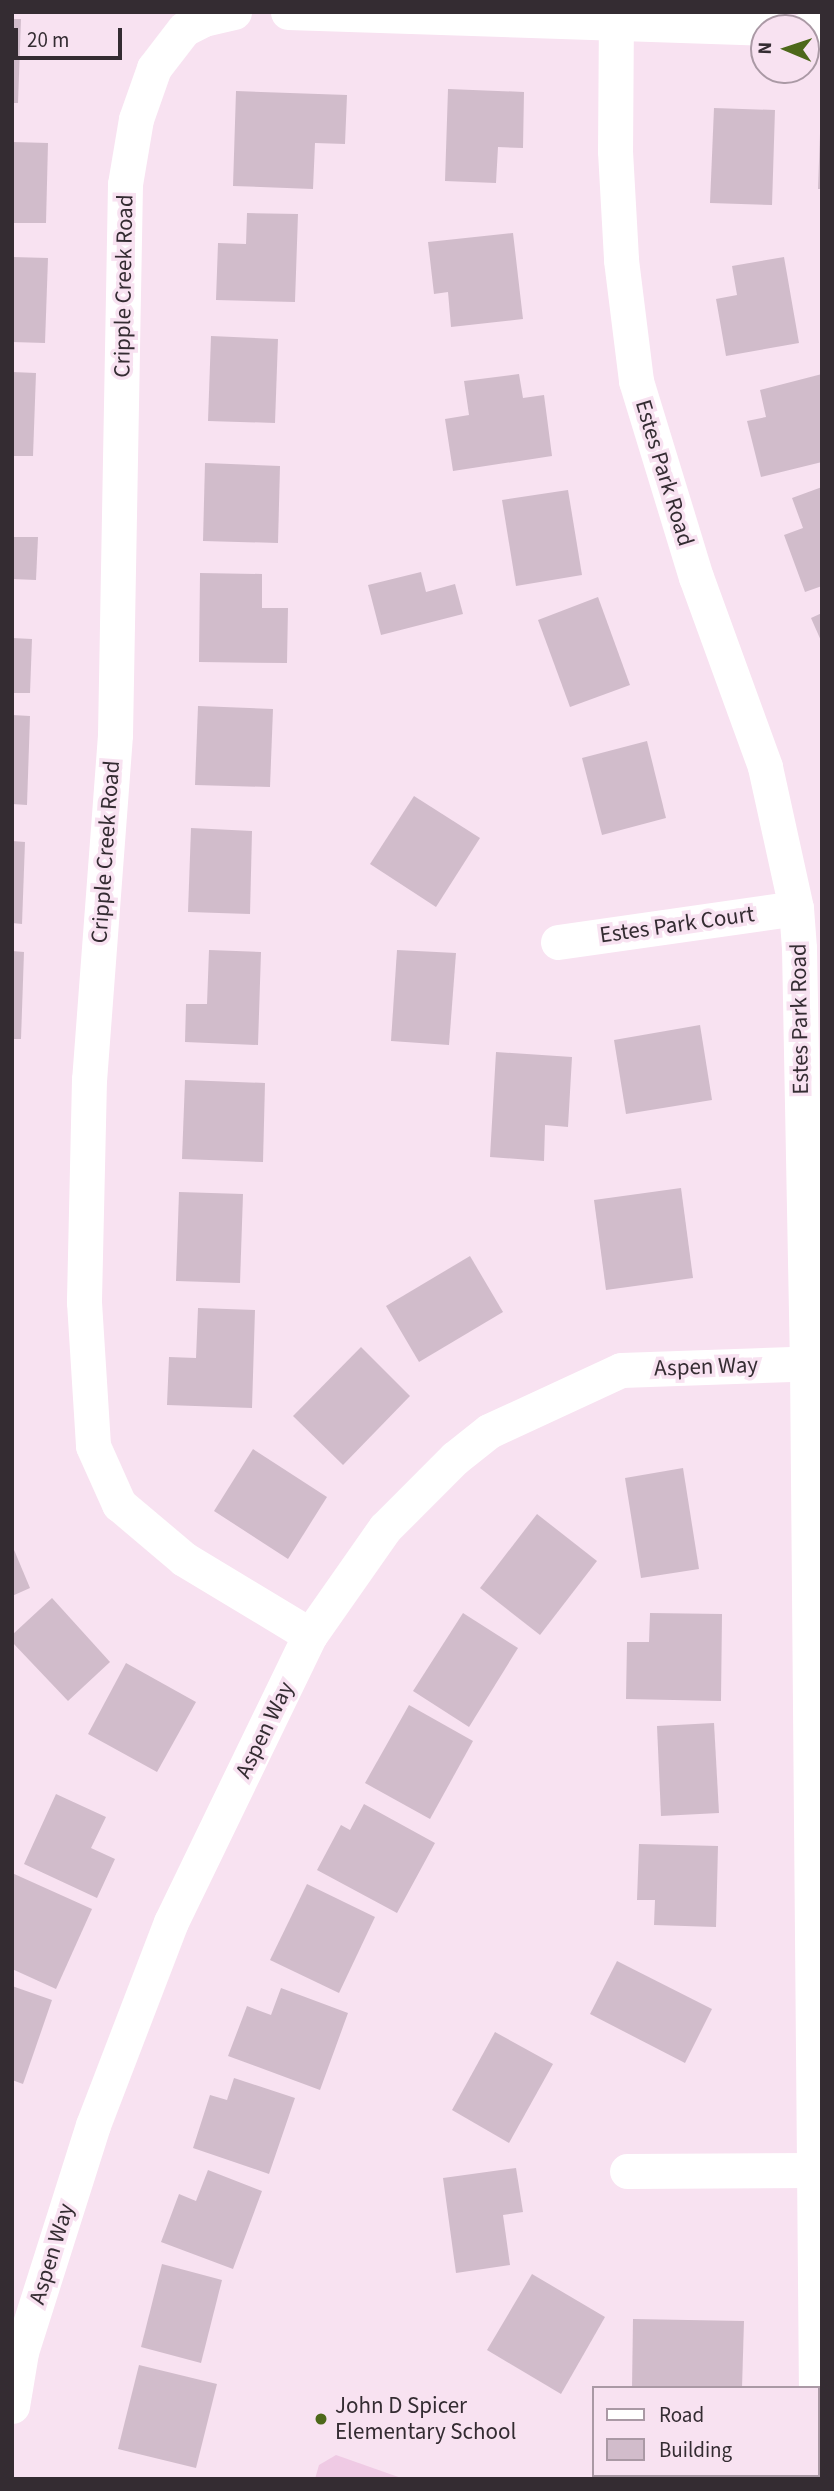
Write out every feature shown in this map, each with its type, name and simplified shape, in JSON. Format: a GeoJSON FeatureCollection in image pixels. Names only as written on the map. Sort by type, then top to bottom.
{"type":"FeatureCollection","features":[{"type":"Feature","properties":{"kind":"street","name":"Cripple Creek Road"},"geometry":{"type":"LineString","coordinates":[[233,12],[204,19],[184,29],[154,68],[136,119],[125,184],[115,735],[89,1079],[84,1302],[93,1446],[119,1504],[184,1559],[310,1635]]}},
{"type":"Feature","properties":{"kind":"street"},"geometry":{"type":"LineString","coordinates":[[288,12],[616,18],[750,26]]}},
{"type":"Feature","properties":{"kind":"street","name":"Estes Park Road"},"geometry":{"type":"LineString","coordinates":[[616,18],[615,151],[621,260],[636,381],[696,577],[765,767],[796,908],[814,1363],[814,2169],[818,2255],[816,2386]]}},
{"type":"Feature","properties":{"kind":"street","name":"Estes Park Court"},"geometry":{"type":"LineString","coordinates":[[558,942],[796,908]]}},
{"type":"Feature","properties":{"kind":"street","name":"Aspen Way"},"geometry":{"type":"LineString","coordinates":[[12,2406],[21,2352],[81,2163],[171,1922],[310,1635],[385,1528],[455,1458],[489,1431],[621,1370],[814,1363]]}},
{"type":"Feature","properties":{"kind":"street"},"geometry":{"type":"LineString","coordinates":[[626,2171],[814,2169]]}},
{"type":"Feature","properties":{"kind":"shaded area"},"geometry":{"type":"Polygon","coordinates":[[[336,2455],[404,2479],[315,2479],[319,2465],[336,2455]]]}},
{"type":"Feature","properties":{"kind":"building"},"geometry":{"type":"Polygon","coordinates":[[[12,19],[21,19],[18,103],[12,103],[12,19]]]}},
{"type":"Feature","properties":{"kind":"building"},"geometry":{"type":"Polygon","coordinates":[[[448,89],[524,92],[523,148],[498,147],[496,183],[445,181],[448,89]]]}},
{"type":"Feature","properties":{"kind":"building"},"geometry":{"type":"Polygon","coordinates":[[[236,91],[347,95],[345,144],[315,143],[313,189],[233,186],[236,91]]]}},
{"type":"Feature","properties":{"kind":"building"},"geometry":{"type":"Polygon","coordinates":[[[714,108],[775,110],[772,205],[710,203],[714,108]]]}},
{"type":"Feature","properties":{"kind":"building"},"geometry":{"type":"Polygon","coordinates":[[[820,134],[822,189],[818,189],[820,134]]]}},
{"type":"Feature","properties":{"kind":"building"},"geometry":{"type":"Polygon","coordinates":[[[12,142],[48,143],[46,223],[12,223],[12,142]]]}},
{"type":"Feature","properties":{"kind":"building"},"geometry":{"type":"Polygon","coordinates":[[[247,213],[298,214],[295,302],[216,300],[218,243],[246,244],[247,213]]]}},
{"type":"Feature","properties":{"kind":"building"},"geometry":{"type":"Polygon","coordinates":[[[513,233],[523,319],[451,327],[448,292],[434,294],[428,242],[513,233]]]}},
{"type":"Feature","properties":{"kind":"building"},"geometry":{"type":"Polygon","coordinates":[[[12,257],[48,258],[45,343],[12,342],[12,257]]]}},
{"type":"Feature","properties":{"kind":"building"},"geometry":{"type":"Polygon","coordinates":[[[784,257],[799,343],[726,356],[716,299],[737,295],[732,266],[784,257]]]}},
{"type":"Feature","properties":{"kind":"building"},"geometry":{"type":"Polygon","coordinates":[[[211,336],[278,339],[275,423],[208,421],[211,336]]]}},
{"type":"Feature","properties":{"kind":"building"},"geometry":{"type":"Polygon","coordinates":[[[12,372],[36,373],[33,456],[12,456],[12,372]]]}},
{"type":"Feature","properties":{"kind":"building"},"geometry":{"type":"Polygon","coordinates":[[[519,374],[523,398],[544,395],[552,456],[453,471],[445,419],[469,415],[464,381],[519,374]]]}},
{"type":"Feature","properties":{"kind":"building"},"geometry":{"type":"Polygon","coordinates":[[[822,374],[822,462],[761,477],[747,421],[766,417],[760,390],[822,374]]]}},
{"type":"Feature","properties":{"kind":"building"},"geometry":{"type":"Polygon","coordinates":[[[205,463],[280,466],[278,543],[203,541],[205,463]]]}},
{"type":"Feature","properties":{"kind":"building"},"geometry":{"type":"Polygon","coordinates":[[[822,487],[822,586],[805,592],[784,535],[803,528],[792,498],[822,487]]]}},
{"type":"Feature","properties":{"kind":"building"},"geometry":{"type":"Polygon","coordinates":[[[568,490],[582,575],[516,586],[502,500],[568,490]]]}},
{"type":"Feature","properties":{"kind":"building"},"geometry":{"type":"Polygon","coordinates":[[[12,537],[38,537],[36,580],[12,579],[12,537]]]}},
{"type":"Feature","properties":{"kind":"building"},"geometry":{"type":"Polygon","coordinates":[[[421,572],[426,592],[455,584],[463,614],[381,635],[368,585],[421,572]]]}},
{"type":"Feature","properties":{"kind":"building"},"geometry":{"type":"Polygon","coordinates":[[[200,573],[262,574],[262,608],[288,608],[287,663],[199,662],[200,573]]]}},
{"type":"Feature","properties":{"kind":"building"},"geometry":{"type":"Polygon","coordinates":[[[598,597],[630,685],[570,707],[538,620],[598,597]]]}},
{"type":"Feature","properties":{"kind":"building"},"geometry":{"type":"Polygon","coordinates":[[[822,613],[822,643],[811,618],[822,613]]]}},
{"type":"Feature","properties":{"kind":"building"},"geometry":{"type":"Polygon","coordinates":[[[12,638],[32,639],[30,693],[12,693],[12,638]]]}},
{"type":"Feature","properties":{"kind":"building"},"geometry":{"type":"Polygon","coordinates":[[[198,706],[273,709],[270,787],[195,785],[198,706]]]}},
{"type":"Feature","properties":{"kind":"building"},"geometry":{"type":"Polygon","coordinates":[[[12,715],[30,716],[27,805],[12,804],[12,715]]]}},
{"type":"Feature","properties":{"kind":"building"},"geometry":{"type":"Polygon","coordinates":[[[647,741],[666,818],[602,835],[582,758],[647,741]]]}},
{"type":"Feature","properties":{"kind":"building"},"geometry":{"type":"Polygon","coordinates":[[[414,796],[480,838],[436,907],[370,864],[414,796]]]}},
{"type":"Feature","properties":{"kind":"building"},"geometry":{"type":"Polygon","coordinates":[[[191,828],[252,831],[250,914],[188,912],[191,828]]]}},
{"type":"Feature","properties":{"kind":"building"},"geometry":{"type":"Polygon","coordinates":[[[12,841],[25,842],[22,924],[12,923],[12,841]]]}},
{"type":"Feature","properties":{"kind":"building"},"geometry":{"type":"Polygon","coordinates":[[[209,950],[261,952],[258,1045],[185,1042],[186,1004],[207,1004],[209,950]]]}},
{"type":"Feature","properties":{"kind":"building"},"geometry":{"type":"Polygon","coordinates":[[[397,950],[456,953],[449,1045],[391,1041],[397,950]]]}},
{"type":"Feature","properties":{"kind":"building"},"geometry":{"type":"Polygon","coordinates":[[[12,951],[24,952],[21,1039],[12,1039],[12,951]]]}},
{"type":"Feature","properties":{"kind":"building"},"geometry":{"type":"Polygon","coordinates":[[[700,1025],[712,1100],[626,1114],[614,1040],[700,1025]]]}},
{"type":"Feature","properties":{"kind":"building"},"geometry":{"type":"Polygon","coordinates":[[[496,1052],[572,1057],[568,1127],[545,1125],[544,1161],[490,1157],[496,1052]]]}},
{"type":"Feature","properties":{"kind":"building"},"geometry":{"type":"Polygon","coordinates":[[[185,1080],[265,1083],[263,1162],[182,1159],[185,1080]]]}},
{"type":"Feature","properties":{"kind":"building"},"geometry":{"type":"Polygon","coordinates":[[[681,1188],[693,1278],[606,1290],[594,1200],[681,1188]]]}},
{"type":"Feature","properties":{"kind":"building"},"geometry":{"type":"Polygon","coordinates":[[[179,1192],[243,1194],[240,1283],[176,1281],[179,1192]]]}},
{"type":"Feature","properties":{"kind":"building"},"geometry":{"type":"Polygon","coordinates":[[[470,1256],[503,1312],[419,1362],[386,1306],[470,1256]]]}},
{"type":"Feature","properties":{"kind":"building"},"geometry":{"type":"Polygon","coordinates":[[[198,1308],[255,1310],[252,1408],[167,1405],[169,1357],[196,1358],[198,1308]]]}},
{"type":"Feature","properties":{"kind":"building"},"geometry":{"type":"Polygon","coordinates":[[[361,1347],[410,1396],[343,1465],[293,1416],[361,1347]]]}},
{"type":"Feature","properties":{"kind":"building"},"geometry":{"type":"Polygon","coordinates":[[[253,1449],[327,1497],[288,1559],[214,1511],[253,1449]]]}},
{"type":"Feature","properties":{"kind":"building"},"geometry":{"type":"Polygon","coordinates":[[[683,1468],[699,1569],[641,1578],[625,1478],[683,1468]]]}},
{"type":"Feature","properties":{"kind":"building"},"geometry":{"type":"Polygon","coordinates":[[[537,1514],[597,1561],[540,1635],[480,1588],[537,1514]]]}},
{"type":"Feature","properties":{"kind":"building"},"geometry":{"type":"Polygon","coordinates":[[[12,1545],[30,1588],[12,1596],[12,1545]]]}},
{"type":"Feature","properties":{"kind":"building"},"geometry":{"type":"Polygon","coordinates":[[[52,1598],[110,1662],[68,1701],[12,1642],[12,1635],[52,1598]]]}},
{"type":"Feature","properties":{"kind":"building"},"geometry":{"type":"Polygon","coordinates":[[[463,1613],[518,1648],[469,1727],[413,1691],[463,1613]]]}},
{"type":"Feature","properties":{"kind":"building"},"geometry":{"type":"Polygon","coordinates":[[[650,1613],[722,1614],[721,1701],[626,1699],[627,1642],[649,1642],[650,1613]]]}},
{"type":"Feature","properties":{"kind":"building"},"geometry":{"type":"Polygon","coordinates":[[[126,1663],[196,1702],[157,1772],[88,1734],[126,1663]]]}},
{"type":"Feature","properties":{"kind":"building"},"geometry":{"type":"Polygon","coordinates":[[[409,1705],[473,1741],[430,1819],[365,1783],[409,1705]]]}},
{"type":"Feature","properties":{"kind":"building"},"geometry":{"type":"Polygon","coordinates":[[[714,1723],[719,1813],[661,1816],[657,1726],[714,1723]]]}},
{"type":"Feature","properties":{"kind":"building"},"geometry":{"type":"Polygon","coordinates":[[[56,1794],[106,1817],[91,1848],[115,1859],[97,1898],[24,1864],[56,1794]]]}},
{"type":"Feature","properties":{"kind":"building"},"geometry":{"type":"Polygon","coordinates":[[[364,1804],[435,1843],[397,1913],[317,1870],[341,1825],[350,1830],[364,1804]]]}},
{"type":"Feature","properties":{"kind":"building"},"geometry":{"type":"Polygon","coordinates":[[[639,1844],[718,1846],[716,1927],[654,1925],[655,1900],[637,1900],[639,1844]]]}},
{"type":"Feature","properties":{"kind":"building"},"geometry":{"type":"Polygon","coordinates":[[[12,1873],[92,1909],[56,1989],[12,1969],[12,1873]]]}},
{"type":"Feature","properties":{"kind":"building"},"geometry":{"type":"Polygon","coordinates":[[[307,1884],[375,1917],[339,1993],[270,1960],[307,1884]]]}},
{"type":"Feature","properties":{"kind":"building"},"geometry":{"type":"Polygon","coordinates":[[[617,1961],[712,2009],[685,2063],[590,2014],[617,1961]]]}},
{"type":"Feature","properties":{"kind":"building"},"geometry":{"type":"Polygon","coordinates":[[[12,1986],[52,2000],[23,2084],[12,2080],[12,1986]]]}},
{"type":"Feature","properties":{"kind":"building"},"geometry":{"type":"Polygon","coordinates":[[[281,1988],[348,2013],[320,2090],[228,2056],[247,2006],[271,2015],[281,1988]]]}},
{"type":"Feature","properties":{"kind":"building"},"geometry":{"type":"Polygon","coordinates":[[[495,2032],[553,2064],[509,2143],[452,2110],[495,2032]]]}},
{"type":"Feature","properties":{"kind":"building"},"geometry":{"type":"Polygon","coordinates":[[[234,2078],[295,2098],[269,2174],[193,2148],[210,2095],[227,2100],[234,2078]]]}},
{"type":"Feature","properties":{"kind":"building"},"geometry":{"type":"Polygon","coordinates":[[[516,2168],[523,2212],[503,2215],[510,2265],[456,2273],[443,2178],[516,2168]]]}},
{"type":"Feature","properties":{"kind":"building"},"geometry":{"type":"Polygon","coordinates":[[[208,2170],[262,2191],[233,2269],[161,2242],[179,2194],[196,2201],[208,2170]]]}},
{"type":"Feature","properties":{"kind":"building"},"geometry":{"type":"Polygon","coordinates":[[[162,2264],[222,2280],[201,2363],[141,2347],[162,2264]]]}},
{"type":"Feature","properties":{"kind":"building"},"geometry":{"type":"Polygon","coordinates":[[[532,2274],[605,2317],[561,2394],[487,2350],[532,2274]]]}},
{"type":"Feature","properties":{"kind":"building"},"geometry":{"type":"Polygon","coordinates":[[[633,2319],[744,2321],[742,2386],[632,2386],[633,2319]]]}},
{"type":"Feature","properties":{"kind":"building"},"geometry":{"type":"Polygon","coordinates":[[[139,2365],[217,2384],[196,2468],[118,2449],[139,2365]]]}},
{"type":"Feature","properties":{"kind":"place","name":"John D Spicer Elementary School"},"geometry":{"type":"Point","coordinates":[321,2419]}}]}
